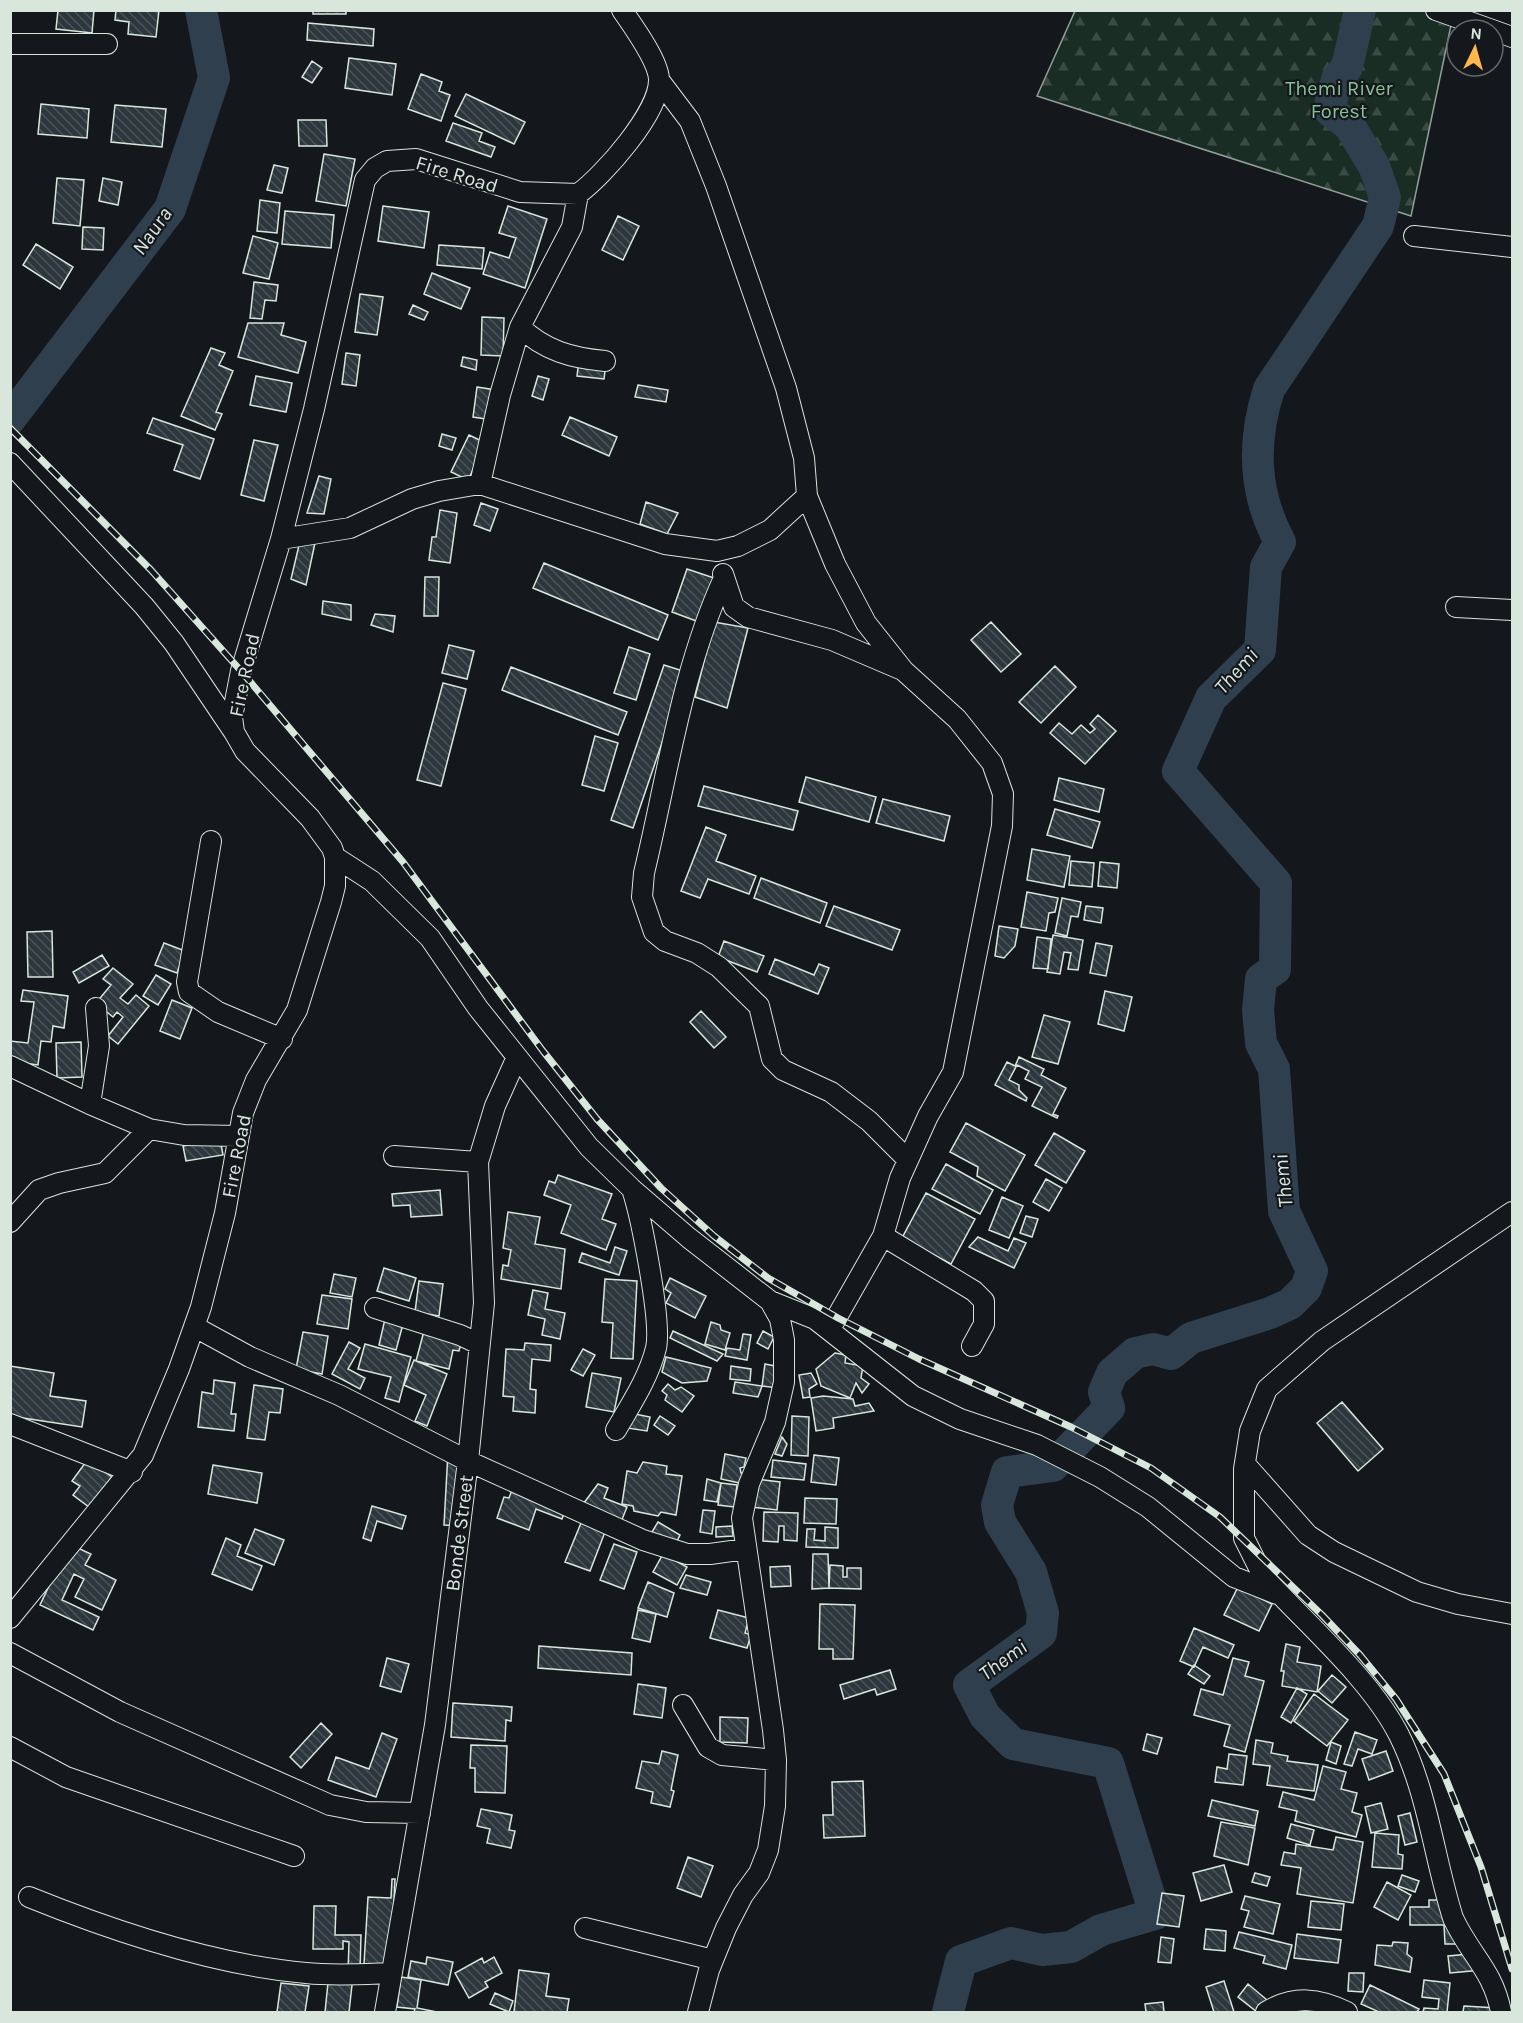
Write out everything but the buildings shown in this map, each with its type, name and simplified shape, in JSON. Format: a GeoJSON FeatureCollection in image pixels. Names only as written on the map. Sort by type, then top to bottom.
{"type":"FeatureCollection","features":[{"type":"Feature","properties":{"kind":"street"},"geometry":{"type":"LineString","coordinates":[[622,10],[655,65],[659,80],[690,121],[786,388],[804,458],[807,496],[835,564],[866,624],[904,671],[957,719],[992,763],[1003,794],[1002,826],[953,1072],[928,1116],[908,1160],[882,1236],[830,1329]]}},
{"type":"Feature","properties":{"kind":"street"},"geometry":{"type":"LineString","coordinates":[[1436,10],[1512,37]]}},
{"type":"Feature","properties":{"kind":"street"},"geometry":{"type":"LineString","coordinates":[[10,44],[106,45]]}},
{"type":"Feature","properties":{"kind":"street"},"geometry":{"type":"LineString","coordinates":[[480,484],[500,395],[520,327],[572,228],[578,194],[602,173],[641,124],[655,96],[659,80]]}},
{"type":"Feature","properties":{"kind":"street","name":"Fire Road"},"geometry":{"type":"LineString","coordinates":[[10,1618],[132,1473],[143,1455],[195,1327],[219,1240],[249,1095],[297,1010],[335,886],[335,857],[324,835],[245,751],[234,732],[232,717],[241,671],[281,539],[328,350],[365,180],[375,168],[387,161],[416,159],[520,192],[578,194]]}},
{"type":"Feature","properties":{"kind":"street"},"geometry":{"type":"LineString","coordinates":[[1414,236],[1512,247]]}},
{"type":"Feature","properties":{"kind":"street"},"geometry":{"type":"LineString","coordinates":[[520,327],[537,342],[557,352],[571,357],[605,361]]}},
{"type":"Feature","properties":{"kind":"street"},"geometry":{"type":"LineString","coordinates":[[10,463],[144,606],[174,643],[234,732]]}},
{"type":"Feature","properties":{"kind":"street"},"geometry":{"type":"LineString","coordinates":[[281,539],[350,528],[412,499],[439,491],[480,484],[665,544],[717,551],[738,546],[770,530],[807,496]]}},
{"type":"Feature","properties":{"kind":"street"},"geometry":{"type":"LineString","coordinates":[[717,551],[734,607],[748,617],[832,640],[904,671]]}},
{"type":"Feature","properties":{"kind":"street"},"geometry":{"type":"LineString","coordinates":[[724,578],[706,617],[688,674],[644,873],[642,897],[654,932],[665,941],[719,967],[759,1006],[772,1059],[783,1070],[831,1092],[869,1121],[908,1160]]}},
{"type":"Feature","properties":{"kind":"street"},"geometry":{"type":"LineString","coordinates":[[1456,608],[1512,610]]}},
{"type":"Feature","properties":{"kind":"street"},"geometry":{"type":"LineString","coordinates":[[211,841],[187,982],[189,992],[218,1012],[282,1039]]}},
{"type":"Feature","properties":{"kind":"street"},"geometry":{"type":"LineString","coordinates":[[335,857],[372,881],[430,938],[467,993],[590,1147],[632,1189],[705,1251],[770,1301],[795,1309],[830,1329],[913,1396],[960,1419],[1037,1445],[1100,1477],[1148,1507],[1234,1577],[1279,1595]]}},
{"type":"Feature","properties":{"kind":"street"},"geometry":{"type":"LineString","coordinates":[[90,1104],[99,1046],[96,1008]]}},
{"type":"Feature","properties":{"kind":"street","name":"Bonde Street"},"geometry":{"type":"LineString","coordinates":[[385,2013],[441,1682],[468,1461],[485,1282],[478,1162],[495,1106],[516,1057]]}},
{"type":"Feature","properties":{"kind":"street"},"geometry":{"type":"LineString","coordinates":[[10,1066],[149,1129],[184,1135],[239,1136]]}},
{"type":"Feature","properties":{"kind":"street"},"geometry":{"type":"LineString","coordinates":[[10,1222],[39,1190],[105,1173],[149,1129]]}},
{"type":"Feature","properties":{"kind":"street"},"geometry":{"type":"LineString","coordinates":[[394,1156],[478,1162]]}},
{"type":"Feature","properties":{"kind":"street"},"geometry":{"type":"LineString","coordinates":[[616,1430],[647,1371],[656,1346],[655,1318],[645,1246],[632,1189]]}},
{"type":"Feature","properties":{"kind":"street"},"geometry":{"type":"LineString","coordinates":[[1501,2013],[1493,1981],[1461,1935],[1453,1918],[1428,1814],[1399,1736],[1366,1687],[1263,1576],[1244,1538],[1245,1464],[1250,1431],[1267,1389],[1323,1341],[1512,1212]]}},
{"type":"Feature","properties":{"kind":"street"},"geometry":{"type":"LineString","coordinates":[[882,1236],[974,1291],[984,1301],[984,1324],[972,1346]]}},
{"type":"Feature","properties":{"kind":"street"},"geometry":{"type":"LineString","coordinates":[[698,2013],[713,1960],[726,1928],[743,1895],[759,1873],[768,1850],[775,1806],[776,1760],[742,1518],[749,1484],[775,1422],[784,1382],[786,1360],[780,1319],[770,1301]]}},
{"type":"Feature","properties":{"kind":"street"},"geometry":{"type":"LineString","coordinates":[[375,1308],[460,1335],[479,1344]]}},
{"type":"Feature","properties":{"kind":"street"},"geometry":{"type":"LineString","coordinates":[[195,1327],[250,1357],[339,1395],[468,1461],[588,1517],[669,1550],[710,1554],[746,1549]]}},
{"type":"Feature","properties":{"kind":"street"},"geometry":{"type":"LineString","coordinates":[[10,1424],[132,1473]]}},
{"type":"Feature","properties":{"kind":"street"},"geometry":{"type":"LineString","coordinates":[[1245,1464],[1308,1535],[1334,1552],[1418,1592],[1458,1604],[1512,1614]]}},
{"type":"Feature","properties":{"kind":"street"},"geometry":{"type":"LineString","coordinates":[[10,1653],[120,1712],[330,1805],[366,1812],[420,1813]]}},
{"type":"Feature","properties":{"kind":"street"},"geometry":{"type":"LineString","coordinates":[[682,1705],[708,1747],[722,1755],[776,1760]]}},
{"type":"Feature","properties":{"kind":"street"},"geometry":{"type":"LineString","coordinates":[[10,1747],[66,1777],[294,1856]]}},
{"type":"Feature","properties":{"kind":"street"},"geometry":{"type":"LineString","coordinates":[[29,1897],[91,1922],[243,1964],[306,1973],[392,1974]]}},
{"type":"Feature","properties":{"kind":"street"},"geometry":{"type":"LineString","coordinates":[[585,1928],[713,1960]]}},
{"type":"Feature","properties":{"kind":"street"},"geometry":{"type":"LineString","coordinates":[[1266,2013],[1282,2003],[1310,1999],[1347,2013]]}},
{"type":"Feature","properties":{"kind":"green space","name":"Themi River Forest"},"geometry":{"type":"Polygon","coordinates":[[[1075,11],[1454,11],[1453,18],[1445,18],[1445,54],[1411,216],[1037,96],[1075,11]]]}},
{"type":"Feature","properties":{"kind":"waterway","name":"Naura"},"geometry":{"type":"LineString","coordinates":[[10,419],[170,209],[214,78],[201,10]]}},
{"type":"Feature","properties":{"kind":"waterway","name":"Themi"},"geometry":{"type":"LineString","coordinates":[[948,2012],[961,1961],[1011,1943],[1042,1950],[1071,1947],[1101,1930],[1155,1914],[1108,1763],[1013,1744],[985,1716],[969,1685],[1041,1633],[1043,1613],[1031,1572],[1000,1522],[997,1505],[1007,1472],[1053,1466],[1109,1408],[1104,1392],[1112,1373],[1135,1353],[1153,1349],[1171,1354],[1191,1338],[1270,1313],[1290,1304],[1306,1288],[1312,1271],[1284,1211],[1274,1069],[1261,1043],[1258,1010],[1261,979],[1275,969],[1276,883],[1178,771],[1211,698],[1260,650],[1266,567],[1280,542],[1264,504],[1258,467],[1260,428],[1269,389],[1378,226],[1385,197],[1374,166],[1349,125],[1329,110],[1337,79],[1347,67],[1360,10]]}},
{"type":"Feature","properties":{"kind":"railway"},"geometry":{"type":"LineString","coordinates":[[10,428],[151,570],[241,671],[403,862],[543,1051],[597,1119],[661,1188],[714,1236],[768,1278],[838,1318],[919,1359],[1071,1427],[1151,1468],[1220,1517],[1322,1615],[1360,1655],[1396,1699],[1444,1774],[1481,1867],[1512,1969]]}}]}
